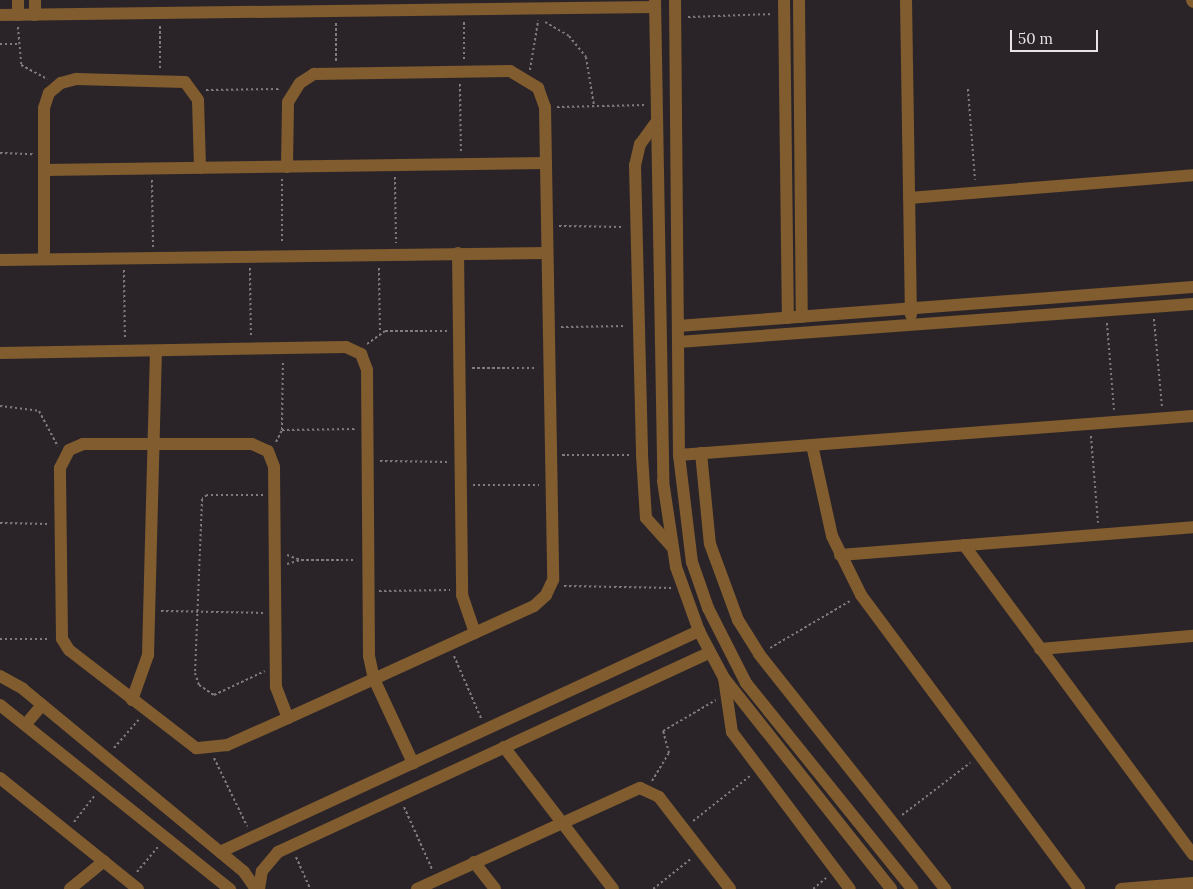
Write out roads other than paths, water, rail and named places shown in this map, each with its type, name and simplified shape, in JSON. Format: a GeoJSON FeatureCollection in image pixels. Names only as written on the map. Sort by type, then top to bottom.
{"type":"FeatureCollection","features":[{"type":"Feature","properties":{"kind":"street"},"geometry":{"type":"LineString","coordinates":[[18,0],[18,15]]}},
{"type":"Feature","properties":{"kind":"street"},"geometry":{"type":"LineString","coordinates":[[35,0],[35,15]]}},
{"type":"Feature","properties":{"kind":"street"},"geometry":{"type":"LineString","coordinates":[[675,0],[680,455],[692,562],[729,653],[746,683],[912,889]]}},
{"type":"Feature","properties":{"kind":"street"},"geometry":{"type":"LineString","coordinates":[[784,0],[788,318]]}},
{"type":"Feature","properties":{"kind":"street"},"geometry":{"type":"LineString","coordinates":[[799,0],[802,317]]}},
{"type":"Feature","properties":{"kind":"street"},"geometry":{"type":"LineString","coordinates":[[906,0],[911,325]]}},
{"type":"Feature","properties":{"kind":"street"},"geometry":{"type":"LineString","coordinates":[[0,15],[336,11],[388,5],[464,9],[655,3],[662,481],[671,546],[682,588],[709,653],[724,678],[891,889]]}},
{"type":"Feature","properties":{"kind":"street"},"geometry":{"type":"LineString","coordinates":[[285,167],[287,108],[294,89],[314,74],[336,72],[510,71],[528,78],[545,107],[552,586],[538,603],[288,718],[209,749],[184,743],[62,639],[60,525],[62,458],[83,444],[252,444],[268,451],[273,462],[277,694],[288,718]]}},
{"type":"Feature","properties":{"kind":"street"},"geometry":{"type":"LineString","coordinates":[[44,259],[44,108],[49,93],[60,83],[160,78],[180,80],[194,90],[199,104],[200,168]]}},
{"type":"Feature","properties":{"kind":"street"},"geometry":{"type":"LineString","coordinates":[[657,121],[643,137],[636,158],[642,454],[646,518],[671,546]]}},
{"type":"Feature","properties":{"kind":"street"},"geometry":{"type":"LineString","coordinates":[[44,170],[546,163]]}},
{"type":"Feature","properties":{"kind":"street"},"geometry":{"type":"LineString","coordinates":[[909,198],[1193,175]]}},
{"type":"Feature","properties":{"kind":"street"},"geometry":{"type":"LineString","coordinates":[[0,260],[379,253],[547,253]]}},
{"type":"Feature","properties":{"kind":"street"},"geometry":{"type":"LineString","coordinates":[[458,253],[462,590],[475,633]]}},
{"type":"Feature","properties":{"kind":"street"},"geometry":{"type":"LineString","coordinates":[[678,326],[1193,287]]}},
{"type":"Feature","properties":{"kind":"street"},"geometry":{"type":"LineString","coordinates":[[678,342],[1193,304]]}},
{"type":"Feature","properties":{"kind":"street"},"geometry":{"type":"LineString","coordinates":[[0,353],[346,347],[361,354],[367,370],[369,656],[374,679],[413,763]]}},
{"type":"Feature","properties":{"kind":"street"},"geometry":{"type":"LineString","coordinates":[[132,700],[147,662],[156,351]]}},
{"type":"Feature","properties":{"kind":"street"},"geometry":{"type":"LineString","coordinates":[[661,403],[679,403]]}},
{"type":"Feature","properties":{"kind":"street"},"geometry":{"type":"LineString","coordinates":[[680,455],[1193,416]]}},
{"type":"Feature","properties":{"kind":"street"},"geometry":{"type":"LineString","coordinates":[[812,445],[825,516],[840,555],[861,595],[1079,889]]}},
{"type":"Feature","properties":{"kind":"street"},"geometry":{"type":"LineString","coordinates":[[700,453],[704,504],[717,567],[738,620],[759,654],[945,889]]}},
{"type":"Feature","properties":{"kind":"street"},"geometry":{"type":"LineString","coordinates":[[840,555],[1193,527]]}},
{"type":"Feature","properties":{"kind":"street"},"geometry":{"type":"LineString","coordinates":[[964,545],[1193,854]]}},
{"type":"Feature","properties":{"kind":"street"},"geometry":{"type":"LineString","coordinates":[[220,852],[699,631]]}},
{"type":"Feature","properties":{"kind":"street"},"geometry":{"type":"LineString","coordinates":[[1040,649],[1193,636]]}},
{"type":"Feature","properties":{"kind":"street"},"geometry":{"type":"LineString","coordinates":[[0,676],[42,704],[220,852],[258,889],[266,864],[292,846],[709,653]]}},
{"type":"Feature","properties":{"kind":"street"},"geometry":{"type":"LineString","coordinates":[[724,678],[725,695],[732,732],[850,889]]}},
{"type":"Feature","properties":{"kind":"street"},"geometry":{"type":"LineString","coordinates":[[26,724],[42,704]]}},
{"type":"Feature","properties":{"kind":"street"},"geometry":{"type":"LineString","coordinates":[[0,705],[230,889]]}},
{"type":"Feature","properties":{"kind":"street"},"geometry":{"type":"LineString","coordinates":[[504,747],[614,889]]}},
{"type":"Feature","properties":{"kind":"street"},"geometry":{"type":"LineString","coordinates":[[0,778],[134,885]]}},
{"type":"Feature","properties":{"kind":"street"},"geometry":{"type":"LineString","coordinates":[[417,889],[632,789],[647,789],[684,829],[730,889]]}},
{"type":"Feature","properties":{"kind":"street"},"geometry":{"type":"LineString","coordinates":[[70,889],[104,861]]}},
{"type":"Feature","properties":{"kind":"street"},"geometry":{"type":"LineString","coordinates":[[474,862],[495,889]]}},
{"type":"Feature","properties":{"kind":"street"},"geometry":{"type":"LineString","coordinates":[[1121,889],[1193,883]]}}]}
